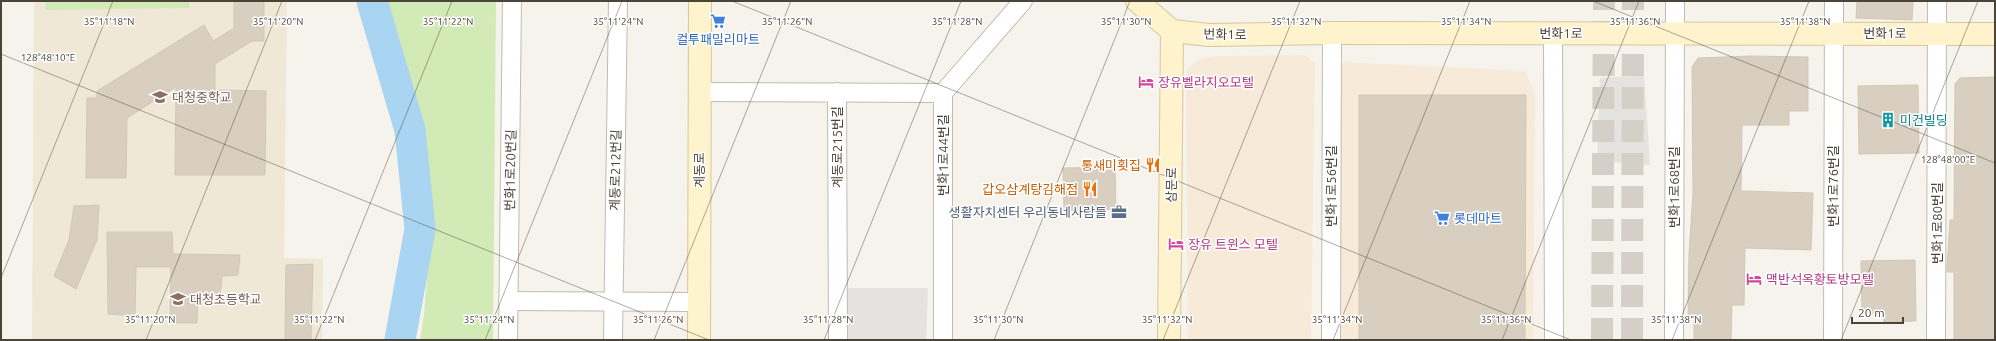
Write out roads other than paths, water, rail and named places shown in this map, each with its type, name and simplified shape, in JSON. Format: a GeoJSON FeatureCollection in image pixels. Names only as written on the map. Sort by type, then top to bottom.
{"type":"FeatureCollection","features":[{"type":"Feature","properties":{"kind":"street","name":"번화1로20번길"},"geometry":{"type":"LineString","coordinates":[[508,340],[512,1]]}},
{"type":"Feature","properties":{"kind":"street","name":"계동로212번길"},"geometry":{"type":"LineString","coordinates":[[613,340],[618,1]]}},
{"type":"Feature","properties":{"kind":"street","name":"계동로"},"geometry":{"type":"LineString","coordinates":[[699,340],[700,1]]}},
{"type":"Feature","properties":{"kind":"street"},"geometry":{"type":"LineString","coordinates":[[837,92],[943,93],[1023,1]]}},
{"type":"Feature","properties":{"kind":"street"},"geometry":{"type":"LineString","coordinates":[[1137,1],[1172,31]]}},
{"type":"Feature","properties":{"kind":"street","name":"번화1로68번길"},"geometry":{"type":"LineString","coordinates":[[1674,340],[1675,1]]}},
{"type":"Feature","properties":{"kind":"street","name":"번화1로76번길"},"geometry":{"type":"LineString","coordinates":[[1833,340],[1834,1]]}},
{"type":"Feature","properties":{"kind":"street","name":"번화1로80번길"},"geometry":{"type":"LineString","coordinates":[[1936,340],[1937,1]]}},
{"type":"Feature","properties":{"kind":"street","name":"번화1로"},"geometry":{"type":"LineString","coordinates":[[1172,31],[1208,35],[1332,33],[1995,34]]}},
{"type":"Feature","properties":{"kind":"street","name":"삼문로"},"geometry":{"type":"LineString","coordinates":[[1169,340],[1172,31]]}},
{"type":"Feature","properties":{"kind":"street","name":"번화1로56번길"},"geometry":{"type":"LineString","coordinates":[[1331,340],[1332,33]]}},
{"type":"Feature","properties":{"kind":"street"},"geometry":{"type":"LineString","coordinates":[[1553,33],[1554,340]]}},
{"type":"Feature","properties":{"kind":"street","name":"계동로215번길"},"geometry":{"type":"LineString","coordinates":[[700,92],[837,92],[838,340]]}},
{"type":"Feature","properties":{"kind":"street","name":"번화1로44번길"},"geometry":{"type":"LineString","coordinates":[[943,93],[944,340]]}},
{"type":"Feature","properties":{"kind":"street"},"geometry":{"type":"LineString","coordinates":[[508,301],[699,302]]}},
{"type":"Feature","properties":{"kind":"waterway"},"geometry":{"type":"LineString","coordinates":[[372,1],[410,130],[420,229],[400,340]]}},
{"type":"Feature","properties":{"kind":"tunnel"},"geometry":{"type":"LineString","coordinates":[[1602,340],[1604,1]]}},
{"type":"Feature","properties":{"kind":"tunnel"},"geometry":{"type":"LineString","coordinates":[[1632,340],[1633,1]]}},
{"type":"Feature","properties":{"kind":"place","name":"컬투패밀리마트"},"geometry":{"type":"Point","coordinates":[718,21]}},
{"type":"Feature","properties":{"kind":"place","name":"장유벨라지오모텔"},"geometry":{"type":"Point","coordinates":[1146,82]}},
{"type":"Feature","properties":{"kind":"place","name":"대청중학교"},"geometry":{"type":"Point","coordinates":[160,97]}},
{"type":"Feature","properties":{"kind":"place","name":"미건빌딩"},"geometry":{"type":"Point","coordinates":[1888,120]}},
{"type":"Feature","properties":{"kind":"place","name":"통새미횟집"},"geometry":{"type":"Point","coordinates":[1153,165]}},
{"type":"Feature","properties":{"kind":"place","name":"갑오삼계탕김해점"},"geometry":{"type":"Point","coordinates":[1090,189]}},
{"type":"Feature","properties":{"kind":"place","name":"생활자치센터 우리동네사람들"},"geometry":{"type":"Point","coordinates":[1119,212]}},
{"type":"Feature","properties":{"kind":"place","name":"롯데마트"},"geometry":{"type":"Point","coordinates":[1442,218]}},
{"type":"Feature","properties":{"kind":"place","name":"장유 트윈스 모텔"},"geometry":{"type":"Point","coordinates":[1176,244]}},
{"type":"Feature","properties":{"kind":"place","name":"맥반석옥황토방모텔"},"geometry":{"type":"Point","coordinates":[1754,279]}},
{"type":"Feature","properties":{"kind":"place","name":"대청초등학교"},"geometry":{"type":"Point","coordinates":[178,299]}}]}
